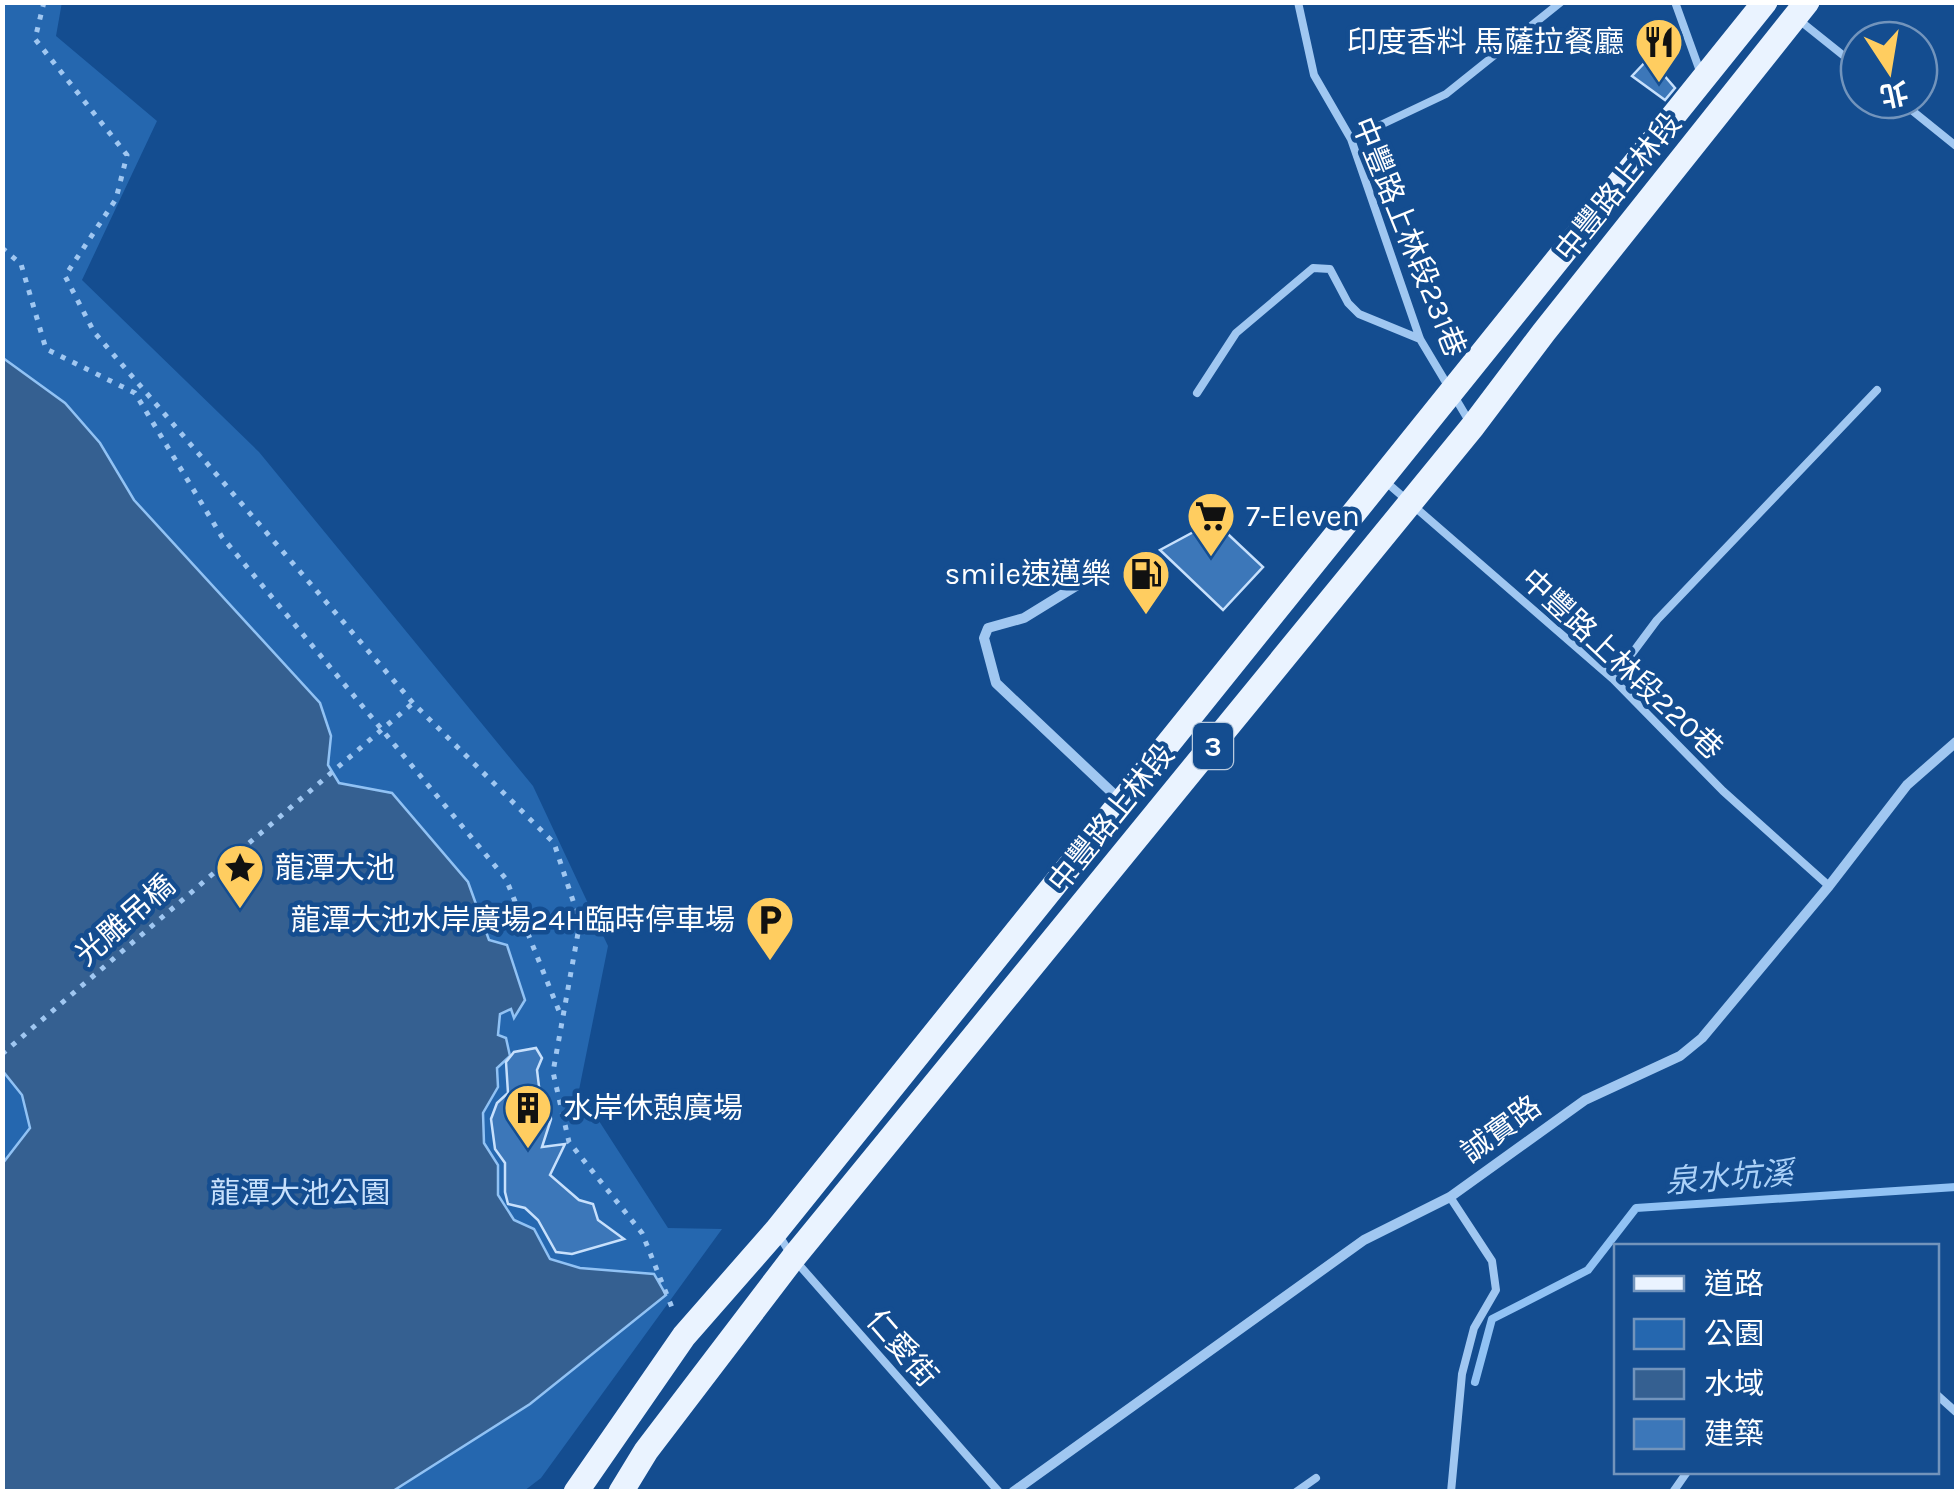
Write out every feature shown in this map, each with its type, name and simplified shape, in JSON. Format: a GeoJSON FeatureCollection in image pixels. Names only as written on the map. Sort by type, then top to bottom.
{"type":"FeatureCollection","features":[{"type":"Feature","properties":{"kind":"main road","name":"中豐路上林段"},"geometry":{"type":"LineString","coordinates":[[578,1487],[684,1336],[776,1230],[1766,2]]}},
{"type":"Feature","properties":{"kind":"main road","name":"中豐路上林段"},"geometry":{"type":"LineString","coordinates":[[621,1492],[646,1451],[793,1258],[1473,426],[1802,10]]}},
{"type":"Feature","properties":{"kind":"street"},"geometry":{"type":"LineString","coordinates":[[1102,570],[1024,618],[988,628],[984,638],[996,683],[1122,802]]}},
{"type":"Feature","properties":{"kind":"street","name":"誠實路"},"geometry":{"type":"LineString","coordinates":[[1012,1492],[1364,1240],[1450,1196],[1585,1100],[1639,1077],[1691,1048],[1829,886],[1908,785],[1956,742]]}},
{"type":"Feature","properties":{"kind":"lane","name":"中豐路上林段231巷"},"geometry":{"type":"LineString","coordinates":[[1298,2],[1314,75],[1351,139],[1420,339],[1473,426]]}},
{"type":"Feature","properties":{"kind":"lane"},"geometry":{"type":"LineString","coordinates":[[1351,139],[1446,94],[1562,2]]}},
{"type":"Feature","properties":{"kind":"lane"},"geometry":{"type":"LineString","coordinates":[[1676,2],[1702,78]]}},
{"type":"Feature","properties":{"kind":"lane"},"geometry":{"type":"LineString","coordinates":[[1802,10],[1839,48]]}},
{"type":"Feature","properties":{"kind":"lane"},"geometry":{"type":"LineString","coordinates":[[1924,120],[1956,146]]}},
{"type":"Feature","properties":{"kind":"lane"},"geometry":{"type":"LineString","coordinates":[[1198,393],[1236,333],[1313,268],[1330,269],[1348,303],[1359,314],[1420,339]]}},
{"type":"Feature","properties":{"kind":"lane"},"geometry":{"type":"LineString","coordinates":[[1613,679],[1657,620],[1876,390]]}},
{"type":"Feature","properties":{"kind":"lane","name":"中豐路上林段220巷"},"geometry":{"type":"LineString","coordinates":[[1381,478],[1613,679],[1723,791],[1829,886]]}},
{"type":"Feature","properties":{"kind":"lane"},"geometry":{"type":"LineString","coordinates":[[1450,1196],[1492,1262],[1496,1290],[1474,1328],[1462,1374],[1452,1492]]}},
{"type":"Feature","properties":{"kind":"lane","name":"仁愛街"},"geometry":{"type":"LineString","coordinates":[[776,1230],[793,1258],[998,1492]]}},
{"type":"Feature","properties":{"kind":"lane"},"geometry":{"type":"LineString","coordinates":[[1296,1492],[1316,1478]]}},
{"type":"Feature","properties":{"kind":"path"},"geometry":{"type":"LineString","coordinates":[[44,2],[35,38],[127,155],[116,199],[65,276],[94,332],[413,704],[554,843],[580,922],[552,1072],[569,1142],[642,1232],[684,1336]]}},
{"type":"Feature","properties":{"kind":"path"},"geometry":{"type":"LineString","coordinates":[[2,248],[21,264],[46,349],[135,393],[222,537],[506,879],[562,1018]]}},
{"type":"Feature","properties":{"kind":"path","name":"光雕吊橋"},"geometry":{"type":"LineString","coordinates":[[2,1054],[413,704]]}},
{"type":"Feature","properties":{"kind":"green space","name":"龍潭大池"},"geometry":{"type":"Polygon","coordinates":[[[62,2],[56,36],[157,121],[82,280],[259,452],[533,786],[608,946],[579,1090],[668,1228],[722,1229],[541,1478],[524,1491],[3,1491],[2,3],[62,2]]]}},
{"type":"Feature","properties":{"kind":"water","name":"龍潭大池"},"geometry":{"type":"Polygon","coordinates":[[[3,358],[65,403],[100,443],[134,500],[320,703],[331,736],[328,765],[339,783],[392,793],[468,882],[489,940],[507,945],[525,1000],[514,1018],[511,1009],[500,1014],[498,1035],[506,1038],[510,1056],[497,1068],[498,1087],[483,1113],[484,1143],[498,1165],[498,1195],[514,1220],[534,1229],[550,1259],[580,1268],[654,1274],[666,1295],[530,1404],[393,1491],[3,1491],[3,1163],[30,1128],[22,1095],[2,1070],[3,358]]]}},
{"type":"Feature","properties":{"kind":"building","name":"印度香料 馬薩拉餐廳"},"geometry":{"type":"Polygon","coordinates":[[[1649,58],[1675,88],[1665,100],[1632,76],[1649,58]]]}},
{"type":"Feature","properties":{"kind":"building","name":"7-Eleven"},"geometry":{"type":"Polygon","coordinates":[[[1214,521],[1263,567],[1223,610],[1160,550],[1214,521]]]}},
{"type":"Feature","properties":{"kind":"building","name":"水岸休憩廣場"},"geometry":{"type":"Polygon","coordinates":[[[536,1048],[542,1058],[537,1070],[541,1103],[550,1110],[551,1119],[542,1147],[565,1144],[550,1175],[579,1200],[593,1204],[598,1220],[624,1239],[572,1254],[556,1252],[538,1220],[525,1208],[508,1204],[505,1163],[495,1149],[491,1119],[497,1103],[508,1093],[506,1062],[514,1052],[536,1048]]]}},
{"type":"Feature","properties":{"kind":"waterway","name":"泉水坑溪"},"geometry":{"type":"LineString","coordinates":[[1475,1382],[1492,1319],[1588,1270],[1636,1208],[1956,1187]]}},
{"type":"Feature","properties":{"kind":"place","name":"印度香料 馬薩拉餐廳"},"geometry":{"type":"Point","coordinates":[1659,84]}},
{"type":"Feature","properties":{"kind":"place","name":"7-Eleven"},"geometry":{"type":"Point","coordinates":[1211,558]}},
{"type":"Feature","properties":{"kind":"place","name":"smile速邁樂"},"geometry":{"type":"Point","coordinates":[1146,616]}},
{"type":"Feature","properties":{"kind":"place","name":"龍潭大池"},"geometry":{"type":"Point","coordinates":[240,910]}},
{"type":"Feature","properties":{"kind":"place","name":"龍潭大池水岸廣場24H臨時停車場"},"geometry":{"type":"Point","coordinates":[770,962]}},
{"type":"Feature","properties":{"kind":"place","name":"水岸休憩廣場"},"geometry":{"type":"Point","coordinates":[528,1150]}},
{"type":"Feature","properties":{"kind":"park label","name":"龍潭大池公園"},"geometry":{"type":"Point","coordinates":[300,1193]}}]}
